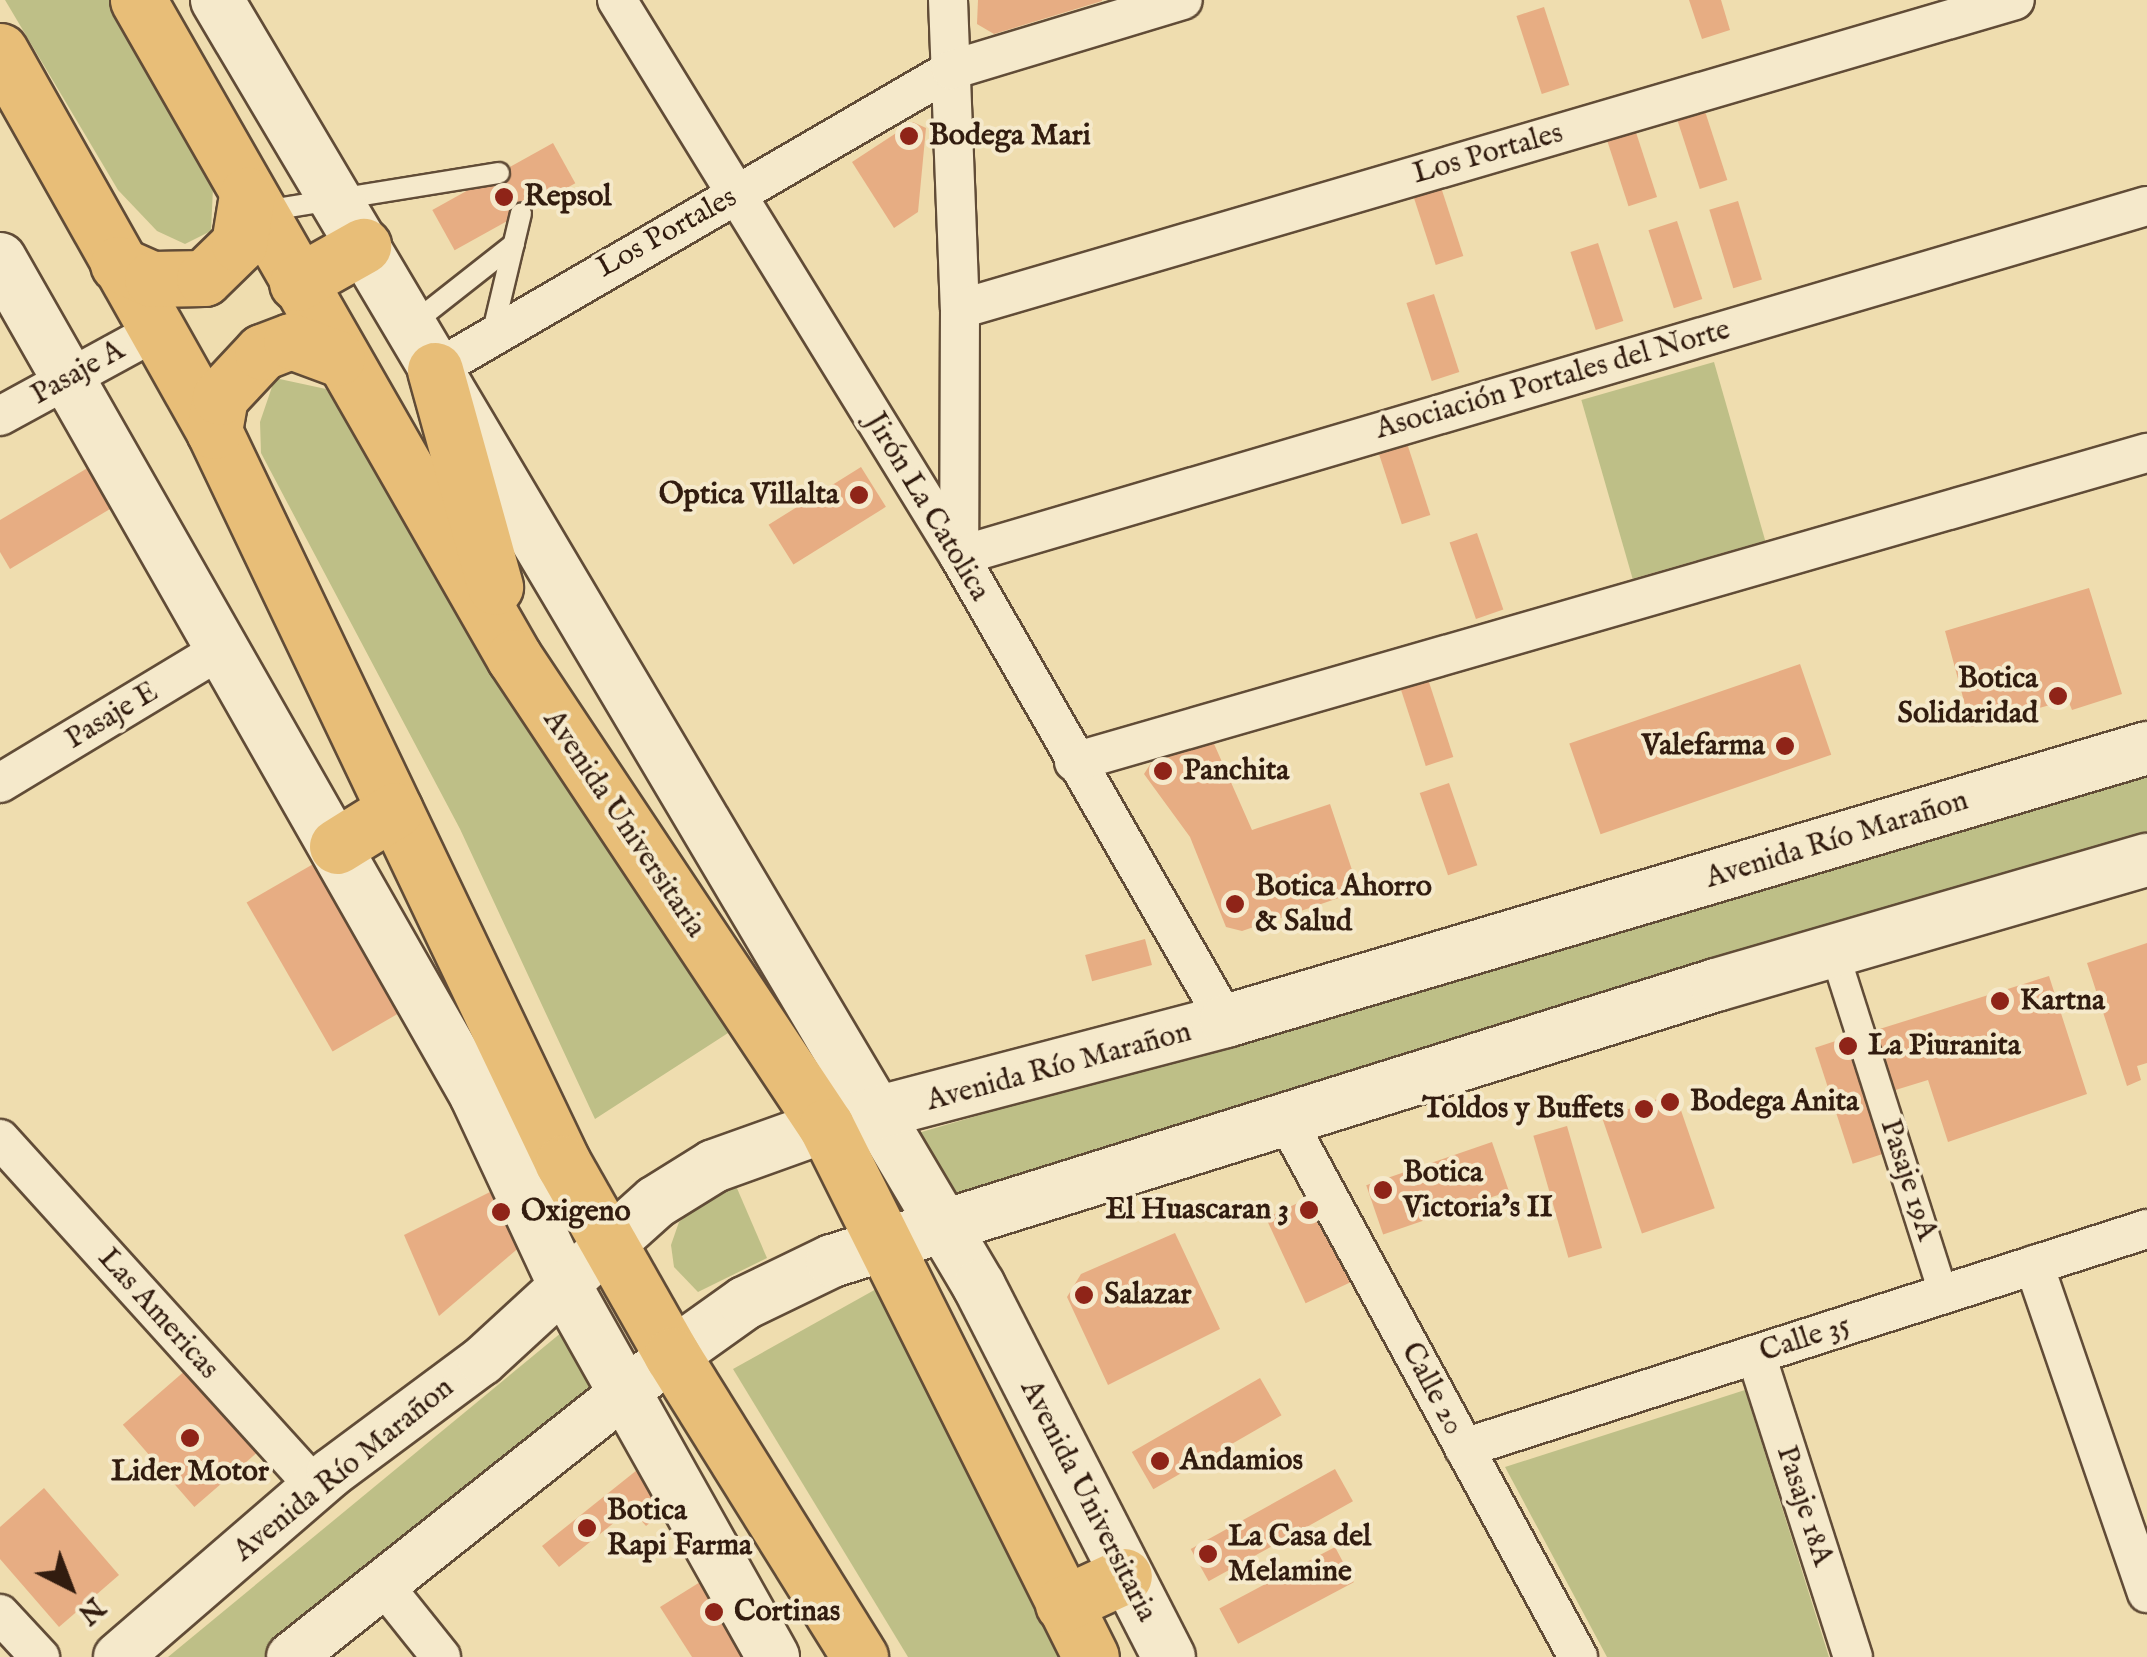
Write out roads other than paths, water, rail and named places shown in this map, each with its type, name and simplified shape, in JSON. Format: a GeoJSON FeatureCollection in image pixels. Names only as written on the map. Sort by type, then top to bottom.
{"type":"FeatureCollection","features":[{"type":"Feature","properties":{"kind":"main road","name":"Avenida Universitaria"},"geometry":{"type":"LineString","coordinates":[[138,0],[338,358],[514,657],[851,1122],[943,1226],[1169,1657]]}},
{"type":"Feature","properties":{"kind":"main road","name":"Avenida Universitaria"},"geometry":{"type":"LineString","coordinates":[[217,0],[422,348],[851,1122],[886,1245],[1092,1657]]}},
{"type":"Feature","properties":{"kind":"main road"},"geometry":{"type":"LineString","coordinates":[[0,51],[214,432],[608,1245],[672,1356],[860,1657]]}},
{"type":"Feature","properties":{"kind":"main road"},"geometry":{"type":"LineString","coordinates":[[118,264],[152,279],[204,278],[239,244],[252,204]]}},
{"type":"Feature","properties":{"kind":"main road"},"geometry":{"type":"LineString","coordinates":[[297,282],[362,246]]}},
{"type":"Feature","properties":{"kind":"main road"},"geometry":{"type":"LineString","coordinates":[[0,259],[476,1095],[564,1286],[774,1657]]}},
{"type":"Feature","properties":{"kind":"main road"},"geometry":{"type":"LineString","coordinates":[[214,432],[220,397],[262,352],[291,341],[338,358]]}},
{"type":"Feature","properties":{"kind":"main road"},"geometry":{"type":"LineString","coordinates":[[422,348],[514,657]]}},
{"type":"Feature","properties":{"kind":"main road","name":"Avenida Río Marañon"},"geometry":{"type":"LineString","coordinates":[[608,1245],[656,1202],[714,1166],[851,1122],[1226,1022],[2147,748]]}},
{"type":"Feature","properties":{"kind":"main road"},"geometry":{"type":"LineString","coordinates":[[337,846],[395,810]]}},
{"type":"Feature","properties":{"kind":"main road"},"geometry":{"type":"LineString","coordinates":[[672,1356],[745,1303],[832,1261],[1834,951],[2147,860]]}},
{"type":"Feature","properties":{"kind":"main road"},"geometry":{"type":"LineString","coordinates":[[1063,1604],[1124,1576]]}},
{"type":"Feature","properties":{"kind":"street","name":"Jirón La Catolica"},"geometry":{"type":"LineString","coordinates":[[617,0],[959,556],[1226,1022]]}},
{"type":"Feature","properties":{"kind":"street","name":"Los Portales"},"geometry":{"type":"LineString","coordinates":[[422,348],[492,335],[951,70],[1183,0]]}},
{"type":"Feature","properties":{"kind":"street","name":"Los Portales"},"geometry":{"type":"LineString","coordinates":[[960,308],[2015,0]]}},
{"type":"Feature","properties":{"kind":"street"},"geometry":{"type":"LineString","coordinates":[[943,9],[951,70],[960,308],[959,556]]}},
{"type":"Feature","properties":{"kind":"street","name":"Asociación Portales del Norte"},"geometry":{"type":"LineString","coordinates":[[959,556],[2147,206]]}},
{"type":"Feature","properties":{"kind":"street","name":"Pasaje A"},"geometry":{"type":"LineString","coordinates":[[0,416],[156,331]]}},
{"type":"Feature","properties":{"kind":"street"},"geometry":{"type":"LineString","coordinates":[[1074,762],[2147,453]]}},
{"type":"Feature","properties":{"kind":"street","name":"Pasaje E"},"geometry":{"type":"LineString","coordinates":[[0,783],[224,648]]}},
{"type":"Feature","properties":{"kind":"street","name":"Pasaje 19A"},"geometry":{"type":"LineString","coordinates":[[1834,951],[1944,1294]]}},
{"type":"Feature","properties":{"kind":"street","name":"Calle 20"},"geometry":{"type":"LineString","coordinates":[[1287,1121],[1578,1657]]}},
{"type":"Feature","properties":{"kind":"street","name":"Las Americas"},"geometry":{"type":"LineString","coordinates":[[0,1139],[316,1488]]}},
{"type":"Feature","properties":{"kind":"street","name":"Calle 35"},"geometry":{"type":"LineString","coordinates":[[1464,1448],[2147,1229]]}},
{"type":"Feature","properties":{"kind":"street","name":"Avenida Río Marañon"},"geometry":{"type":"LineString","coordinates":[[118,1657],[316,1488],[482,1361],[608,1245]]}},
{"type":"Feature","properties":{"kind":"street"},"geometry":{"type":"LineString","coordinates":[[2034,1265],[2147,1593]]}},
{"type":"Feature","properties":{"kind":"street","name":"Pasaje 18A"},"geometry":{"type":"LineString","coordinates":[[1756,1355],[1853,1657]]}},
{"type":"Feature","properties":{"kind":"street"},"geometry":{"type":"LineString","coordinates":[[291,1657],[622,1390],[672,1356]]}},
{"type":"Feature","properties":{"kind":"street"},"geometry":{"type":"LineString","coordinates":[[381,1582],[442,1657]]}},
{"type":"Feature","properties":{"kind":"street"},"geometry":{"type":"LineString","coordinates":[[0,1614],[40,1657]]}},
{"type":"Feature","properties":{"kind":"lane"},"geometry":{"type":"LineString","coordinates":[[252,204],[335,200],[499,174]]}},
{"type":"Feature","properties":{"kind":"lane"},"geometry":{"type":"LineString","coordinates":[[492,335],[521,213]]}},
{"type":"Feature","properties":{"kind":"lane"},"geometry":{"type":"LineString","coordinates":[[422,348],[514,244]]}},
{"type":"Feature","properties":{"kind":"place","name":"Bodega Mari"},"geometry":{"type":"Point","coordinates":[909,136]}},
{"type":"Feature","properties":{"kind":"place","name":"Repsol"},"geometry":{"type":"Point","coordinates":[504,197]}},
{"type":"Feature","properties":{"kind":"place","name":"Optica Villalta"},"geometry":{"type":"Point","coordinates":[859,495]}},
{"type":"Feature","properties":{"kind":"place","name":"Botica Solidaridad"},"geometry":{"type":"Point","coordinates":[2058,696]}},
{"type":"Feature","properties":{"kind":"place","name":"Valefarma"},"geometry":{"type":"Point","coordinates":[1785,746]}},
{"type":"Feature","properties":{"kind":"place","name":"Panchita"},"geometry":{"type":"Point","coordinates":[1163,771]}},
{"type":"Feature","properties":{"kind":"place","name":"Botica Ahorro & Salud"},"geometry":{"type":"Point","coordinates":[1235,904]}},
{"type":"Feature","properties":{"kind":"place","name":"Kartna"},"geometry":{"type":"Point","coordinates":[2000,1001]}},
{"type":"Feature","properties":{"kind":"place","name":"La Piuranita"},"geometry":{"type":"Point","coordinates":[1848,1046]}},
{"type":"Feature","properties":{"kind":"place","name":"Bodega Anita"},"geometry":{"type":"Point","coordinates":[1670,1102]}},
{"type":"Feature","properties":{"kind":"place","name":"Toldos y Buffets"},"geometry":{"type":"Point","coordinates":[1644,1109]}},
{"type":"Feature","properties":{"kind":"place","name":"Botica Victoria's II"},"geometry":{"type":"Point","coordinates":[1383,1190]}},
{"type":"Feature","properties":{"kind":"place","name":"El Huascaran 3"},"geometry":{"type":"Point","coordinates":[1309,1210]}},
{"type":"Feature","properties":{"kind":"place","name":"Oxigeno"},"geometry":{"type":"Point","coordinates":[501,1212]}},
{"type":"Feature","properties":{"kind":"place","name":"Salazar"},"geometry":{"type":"Point","coordinates":[1084,1295]}},
{"type":"Feature","properties":{"kind":"place","name":"Lider Motor"},"geometry":{"type":"Point","coordinates":[190,1438]}},
{"type":"Feature","properties":{"kind":"place","name":"Andamios"},"geometry":{"type":"Point","coordinates":[1160,1461]}},
{"type":"Feature","properties":{"kind":"place","name":"Botica Rapi Farma"},"geometry":{"type":"Point","coordinates":[587,1528]}},
{"type":"Feature","properties":{"kind":"place","name":"La Casa del Melamine"},"geometry":{"type":"Point","coordinates":[1208,1554]}},
{"type":"Feature","properties":{"kind":"place","name":"Cortinas"},"geometry":{"type":"Point","coordinates":[714,1612]}}]}
